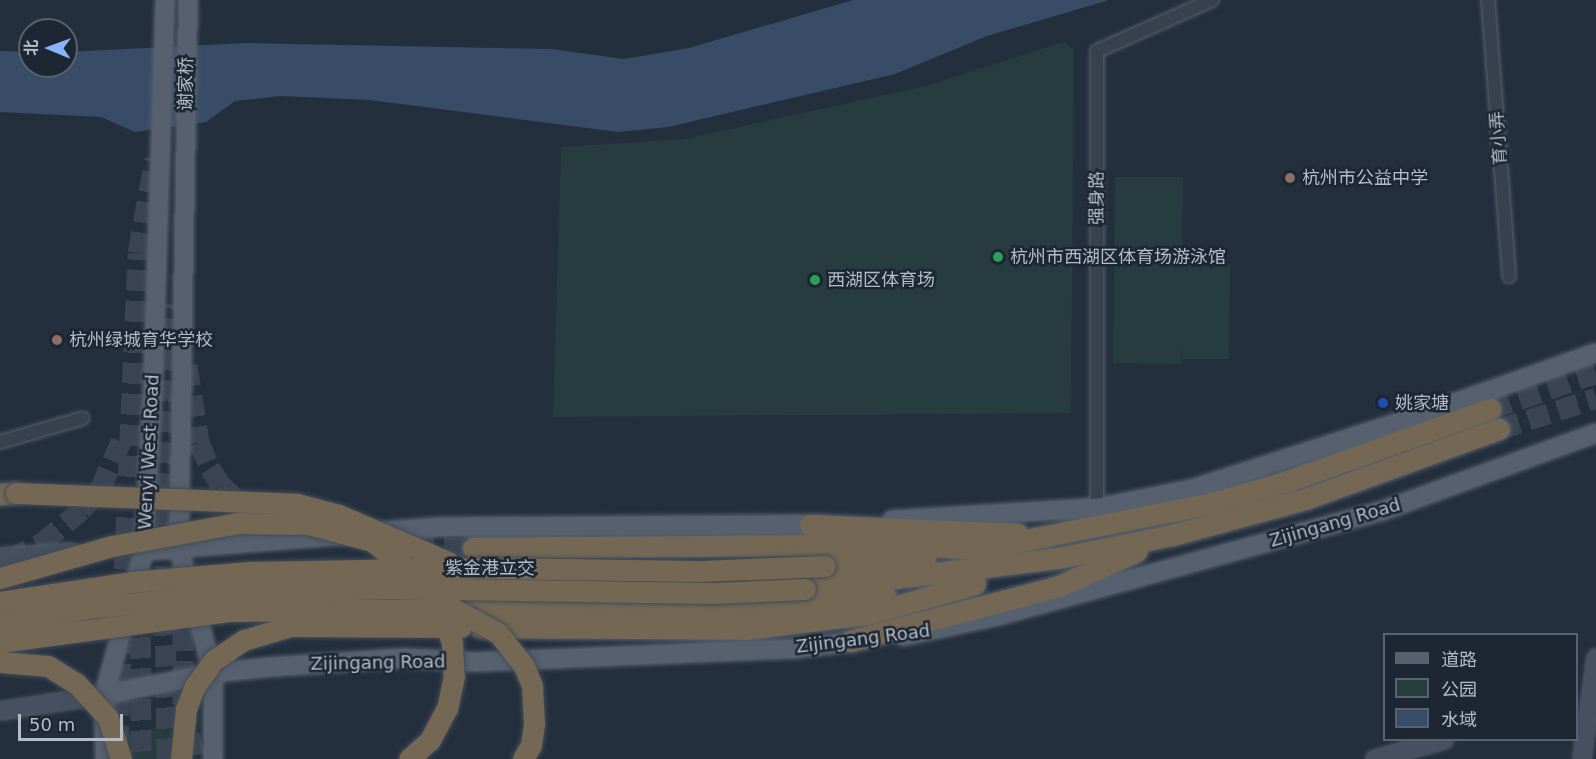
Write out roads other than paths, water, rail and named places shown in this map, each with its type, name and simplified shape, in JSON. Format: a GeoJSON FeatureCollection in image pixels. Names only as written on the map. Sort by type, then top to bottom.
{"type":"FeatureCollection","features":[{"type":"Feature","properties":{"kind":"highway"},"geometry":{"type":"LineString","coordinates":[[473,548],[904,544],[980,549],[1064,535],[1197,507],[1285,482],[1490,409]]}},
{"type":"Feature","properties":{"kind":"highway","name":"Zijingang Road"},"geometry":{"type":"LineString","coordinates":[[0,623],[161,599],[244,592],[390,588],[682,593],[805,589],[1058,558],[1172,535],[1308,498],[1499,429]]}},
{"type":"Feature","properties":{"kind":"highway"},"geometry":{"type":"LineString","coordinates":[[0,494],[297,504],[339,515],[440,560],[487,568]]}},
{"type":"Feature","properties":{"kind":"highway"},"geometry":{"type":"LineString","coordinates":[[0,578],[111,546],[237,523],[308,524],[372,541],[424,582],[440,606],[452,643],[454,676],[447,708],[430,740],[409,759]]}},
{"type":"Feature","properties":{"kind":"highway"},"geometry":{"type":"LineString","coordinates":[[810,525],[1064,535]]}},
{"type":"Feature","properties":{"kind":"highway"},"geometry":{"type":"LineString","coordinates":[[850,641],[1059,586],[1172,535]]}},
{"type":"Feature","properties":{"kind":"highway","name":"紫金港立交"},"geometry":{"type":"LineString","coordinates":[[0,602],[200,575],[487,568],[691,571],[825,566],[980,549]]}},
{"type":"Feature","properties":{"kind":"highway"},"geometry":{"type":"LineString","coordinates":[[0,642],[229,611],[454,609],[792,616],[868,614],[949,589],[996,581],[1058,558]]}},
{"type":"Feature","properties":{"kind":"highway"},"geometry":{"type":"LineString","coordinates":[[454,609],[498,633],[524,666],[532,686],[534,724],[531,745],[523,759]]}},
{"type":"Feature","properties":{"kind":"highway"},"geometry":{"type":"LineString","coordinates":[[181,759],[186,709],[204,671],[234,645],[279,628],[668,629],[792,616]]}},
{"type":"Feature","properties":{"kind":"highway"},"geometry":{"type":"LineString","coordinates":[[0,662],[22,661],[48,666],[77,684],[108,718],[121,759]]}},
{"type":"Feature","properties":{"kind":"main road","name":"谢家桥"},"geometry":{"type":"LineString","coordinates":[[159,139],[165,0]]}},
{"type":"Feature","properties":{"kind":"main road","name":"谢家桥"},"geometry":{"type":"LineString","coordinates":[[185,152],[187,7]]}},
{"type":"Feature","properties":{"kind":"main road","name":"Wenyi West Road"},"geometry":{"type":"LineString","coordinates":[[105,759],[105,695],[144,551],[159,139]]}},
{"type":"Feature","properties":{"kind":"main road","name":"Wenyi West Road"},"geometry":{"type":"LineString","coordinates":[[185,152],[179,550],[213,673],[213,759]]}},
{"type":"Feature","properties":{"kind":"main road"},"geometry":{"type":"LineString","coordinates":[[0,557],[179,550],[439,527],[810,525],[1097,508],[1192,489],[1294,458],[1596,353]]}},
{"type":"Feature","properties":{"kind":"main road","name":"Zijingang Road"},"geometry":{"type":"LineString","coordinates":[[105,695],[213,673],[404,658],[476,662],[780,650],[895,638],[1001,615],[1382,512],[1596,433]]}},
{"type":"Feature","properties":{"kind":"main road"},"geometry":{"type":"LineString","coordinates":[[1582,759],[1583,702],[1596,658]]}},
{"type":"Feature","properties":{"kind":"main road"},"geometry":{"type":"LineString","coordinates":[[0,711],[105,695]]}},
{"type":"Feature","properties":{"kind":"main road"},"geometry":{"type":"LineString","coordinates":[[1375,759],[1440,741]]}},
{"type":"Feature","properties":{"kind":"street","name":"强身路"},"geometry":{"type":"LineString","coordinates":[[1097,508],[1096,51],[1212,0]]}},
{"type":"Feature","properties":{"kind":"street","name":"育小弄"},"geometry":{"type":"LineString","coordinates":[[1488,0],[1509,276]]}},
{"type":"Feature","properties":{"kind":"street"},"geometry":{"type":"LineString","coordinates":[[0,442],[83,418]]}},
{"type":"Feature","properties":{"kind":"water"},"geometry":{"type":"Polygon","coordinates":[[[853,0],[1109,0],[987,36],[895,74],[668,127],[618,132],[370,100],[281,96],[235,101],[206,122],[135,132],[101,117],[0,112],[0,51],[18,52],[18,78],[78,78],[78,51],[245,43],[551,49],[624,59],[689,48],[853,0]]]}},
{"type":"Feature","properties":{"kind":"tunnel"},"geometry":{"type":"LineString","coordinates":[[123,600],[138,253],[155,159]]}},
{"type":"Feature","properties":{"kind":"tunnel"},"geometry":{"type":"LineString","coordinates":[[167,759],[165,587],[175,304]]}},
{"type":"Feature","properties":{"kind":"tunnel"},"geometry":{"type":"LineString","coordinates":[[187,365],[199,442],[210,468],[221,485],[248,510]]}},
{"type":"Feature","properties":{"kind":"tunnel"},"geometry":{"type":"LineString","coordinates":[[1490,409],[1596,373]]}},
{"type":"Feature","properties":{"kind":"tunnel"},"geometry":{"type":"LineString","coordinates":[[1499,429],[1596,398]]}},
{"type":"Feature","properties":{"kind":"tunnel"},"geometry":{"type":"LineString","coordinates":[[9,559],[42,543],[81,510],[100,489],[123,437]]}},
{"type":"Feature","properties":{"kind":"tunnel"},"geometry":{"type":"LineString","coordinates":[[413,547],[473,548]]}},
{"type":"Feature","properties":{"kind":"tunnel"},"geometry":{"type":"LineString","coordinates":[[183,599],[183,704],[195,759]]}},
{"type":"Feature","properties":{"kind":"tunnel"},"geometry":{"type":"LineString","coordinates":[[140,606],[141,759]]}},
{"type":"Feature","properties":{"kind":"tunnel"},"geometry":{"type":"LineString","coordinates":[[118,746],[121,643]]}},
{"type":"Feature","properties":{"kind":"place","name":"杭州市公益中学"},"geometry":{"type":"Point","coordinates":[1290,178]}},
{"type":"Feature","properties":{"kind":"place","name":"杭州市西湖区体育场游泳馆"},"geometry":{"type":"Point","coordinates":[998,257]}},
{"type":"Feature","properties":{"kind":"place","name":"西湖区体育场"},"geometry":{"type":"Point","coordinates":[815,280]}},
{"type":"Feature","properties":{"kind":"place","name":"杭州绿城育华学校"},"geometry":{"type":"Point","coordinates":[57,340]}},
{"type":"Feature","properties":{"kind":"place","name":"姚家塘"},"geometry":{"type":"Point","coordinates":[1383,403]}}]}
